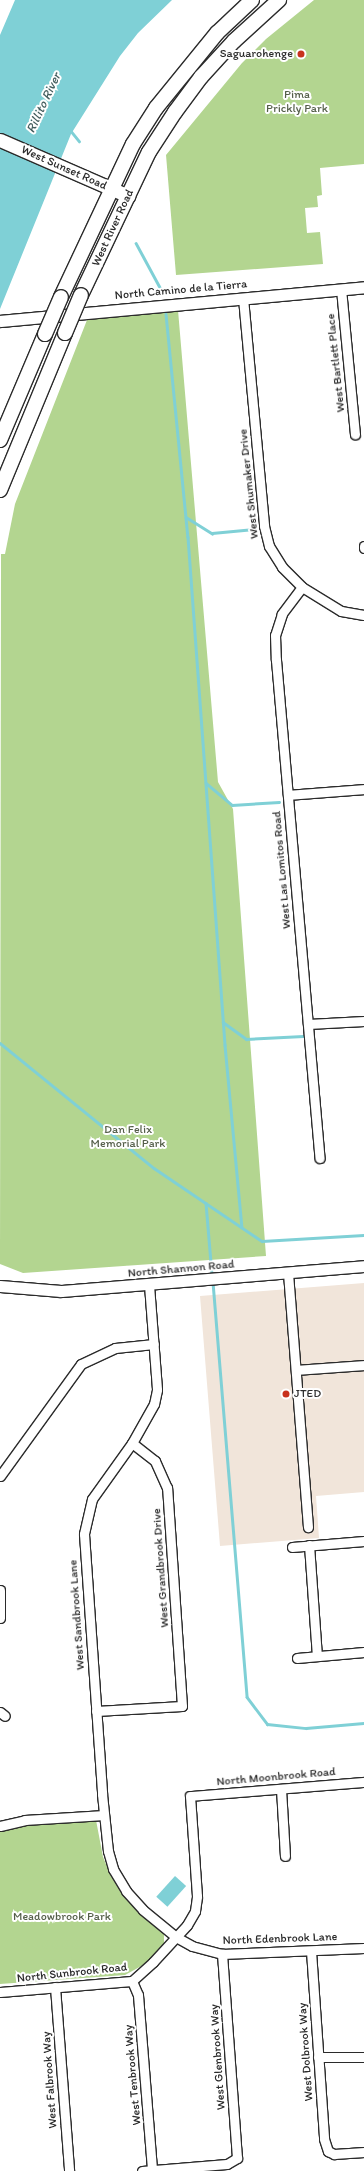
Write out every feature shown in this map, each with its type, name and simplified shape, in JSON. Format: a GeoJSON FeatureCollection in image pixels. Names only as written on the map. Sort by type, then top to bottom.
{"type":"FeatureCollection","features":[{"type":"Feature","properties":{"kind":"main road","name":"West River Road"},"geometry":{"type":"LineString","coordinates":[[0,440],[61,297],[133,144],[168,92],[217,33],[252,0]]}},
{"type":"Feature","properties":{"kind":"main road","name":"West River Road"},"geometry":{"type":"LineString","coordinates":[[0,490],[81,295],[149,152],[182,102],[234,41],[278,0]]}},
{"type":"Feature","properties":{"kind":"main road"},"geometry":{"type":"LineString","coordinates":[[168,92],[182,102]]}},
{"type":"Feature","properties":{"kind":"main road","name":"West Sunset Road"},"geometry":{"type":"LineString","coordinates":[[0,140],[128,196]]}},
{"type":"Feature","properties":{"kind":"street","name":"North Camino de la Tierra"},"geometry":{"type":"LineString","coordinates":[[0,321],[364,287]]}},
{"type":"Feature","properties":{"kind":"street","name":"West Bartlett Place"},"geometry":{"type":"LineString","coordinates":[[341,289],[355,434]]}},
{"type":"Feature","properties":{"kind":"street","name":"West Shumaker Drive"},"geometry":{"type":"LineString","coordinates":[[243,298],[264,526],[269,546],[282,566],[302,588],[341,611],[364,615]]}},
{"type":"Feature","properties":{"kind":"street","name":"West Las Lomitos Road"},"geometry":{"type":"LineString","coordinates":[[302,588],[282,614],[275,635],[320,1158]]}},
{"type":"Feature","properties":{"kind":"street"},"geometry":{"type":"LineString","coordinates":[[288,795],[364,789]]}},
{"type":"Feature","properties":{"kind":"street"},"geometry":{"type":"LineString","coordinates":[[308,1024],[364,1021]]}},
{"type":"Feature","properties":{"kind":"street","name":"North Shannon Road"},"geometry":{"type":"LineString","coordinates":[[0,1286],[61,1291],[199,1281],[364,1266]]}},
{"type":"Feature","properties":{"kind":"street"},"geometry":{"type":"LineString","coordinates":[[288,1273],[308,1527]]}},
{"type":"Feature","properties":{"kind":"street","name":"West Sandbrook Lane"},"geometry":{"type":"LineString","coordinates":[[149,1285],[157,1390],[154,1404],[132,1443],[92,1499],[84,1534],[96,1711],[108,1850],[113,1869],[123,1885],[143,1910],[176,1937]]}},
{"type":"Feature","properties":{"kind":"street"},"geometry":{"type":"LineString","coordinates":[[0,1476],[81,1364],[115,1348],[154,1344]]}},
{"type":"Feature","properties":{"kind":"street"},"geometry":{"type":"LineString","coordinates":[[296,1370],[364,1365]]}},
{"type":"Feature","properties":{"kind":"street","name":"West Grandbrook Drive"},"geometry":{"type":"LineString","coordinates":[[96,1711],[182,1706],[167,1488],[155,1461],[132,1443]]}},
{"type":"Feature","properties":{"kind":"street"},"geometry":{"type":"LineString","coordinates":[[292,1547],[364,1541]]}},
{"type":"Feature","properties":{"kind":"street"},"geometry":{"type":"LineString","coordinates":[[309,1546],[317,1656]]}},
{"type":"Feature","properties":{"kind":"street"},"geometry":{"type":"LineString","coordinates":[[0,1590],[0,1618]]}},
{"type":"Feature","properties":{"kind":"street"},"geometry":{"type":"LineString","coordinates":[[297,1658],[364,1652]]}},
{"type":"Feature","properties":{"kind":"street","name":"North Moonbrook Road"},"geometry":{"type":"LineString","coordinates":[[190,1796],[364,1782]]}},
{"type":"Feature","properties":{"kind":"street"},"geometry":{"type":"LineString","coordinates":[[281,1788],[285,1856]]}},
{"type":"Feature","properties":{"kind":"street","name":"North Sunbrook Road"},"geometry":{"type":"LineString","coordinates":[[0,1992],[132,1981],[176,1937],[195,1911],[197,1896],[190,1796]]}},
{"type":"Feature","properties":{"kind":"street"},"geometry":{"type":"LineString","coordinates":[[0,1826],[25,1820],[104,1815]]}},
{"type":"Feature","properties":{"kind":"street","name":"North Edenbrook Lane"},"geometry":{"type":"LineString","coordinates":[[176,1937],[192,1946],[222,1954],[364,1948]]}},
{"type":"Feature","properties":{"kind":"street","name":"West Dolbrook Way"},"geometry":{"type":"LineString","coordinates":[[311,1950],[326,2154],[364,2152]]}},
{"type":"Feature","properties":{"kind":"street","name":"West Glenbrook Way"},"geometry":{"type":"LineString","coordinates":[[152,2170],[227,2164],[238,2161],[222,1954]]}},
{"type":"Feature","properties":{"kind":"street","name":"West Tenbrook Way"},"geometry":{"type":"LineString","coordinates":[[132,1981],[138,1995],[152,2170]]}},
{"type":"Feature","properties":{"kind":"street","name":"West Falbrook Way"},"geometry":{"type":"LineString","coordinates":[[55,1987],[68,2171]]}},
{"type":"Feature","properties":{"kind":"street"},"geometry":{"type":"LineString","coordinates":[[318,2057],[364,2056]]}},
{"type":"Feature","properties":{"kind":"street"},"geometry":{"type":"LineString","coordinates":[[142,2171],[152,2170]]}},
{"type":"Feature","properties":{"kind":"shaded area","name":"JTED"},"geometry":{"type":"Polygon","coordinates":[[[364,1283],[364,1492],[316,1496],[319,1538],[220,1546],[200,1296],[364,1283]]]}},
{"type":"Feature","properties":{"kind":"green space","name":"Pima Prickly Park"},"geometry":{"type":"Polygon","coordinates":[[[314,0],[364,0],[364,164],[320,168],[322,195],[317,196],[318,207],[305,208],[307,233],[320,232],[323,264],[176,275],[166,155],[242,63],[266,39],[314,0]]]}},
{"type":"Feature","properties":{"kind":"green space","name":"Dan Felix Memorial Park"},"geometry":{"type":"Polygon","coordinates":[[[178,310],[218,782],[233,809],[266,1256],[23,1273],[0,1264],[1,554],[5,554],[15,504],[87,320],[178,310]]]}},
{"type":"Feature","properties":{"kind":"green space","name":"Meadowbrook Park"},"geometry":{"type":"Polygon","coordinates":[[[96,1820],[103,1857],[111,1876],[120,1891],[164,1934],[164,1943],[145,1964],[125,1975],[0,1984],[0,1832],[19,1825],[96,1820]]]}},
{"type":"Feature","properties":{"kind":"water","name":"Rillito River"},"geometry":{"type":"Polygon","coordinates":[[[15,0],[172,0],[138,33],[120,56],[71,134],[0,309],[0,35],[15,0]]]}},
{"type":"Feature","properties":{"kind":"water"},"geometry":{"type":"Polygon","coordinates":[[[175,1876],[186,1886],[167,1907],[156,1897],[175,1876]]]}},
{"type":"Feature","properties":{"kind":"waterway"},"geometry":{"type":"LineString","coordinates":[[71,131],[79,141]]}},
{"type":"Feature","properties":{"kind":"waterway"},"geometry":{"type":"LineString","coordinates":[[136,243],[163,293]]}},
{"type":"Feature","properties":{"kind":"waterway"},"geometry":{"type":"LineString","coordinates":[[166,314],[188,537],[225,1045],[242,1227]]}},
{"type":"Feature","properties":{"kind":"waterway"},"geometry":{"type":"LineString","coordinates":[[186,517],[212,533],[254,529]]}},
{"type":"Feature","properties":{"kind":"waterway"},"geometry":{"type":"LineString","coordinates":[[206,783],[232,805],[279,802]]}},
{"type":"Feature","properties":{"kind":"waterway"},"geometry":{"type":"LineString","coordinates":[[223,1022],[246,1039],[303,1036]]}},
{"type":"Feature","properties":{"kind":"waterway"},"geometry":{"type":"LineString","coordinates":[[0,1043],[154,1168],[262,1241],[364,1235]]}},
{"type":"Feature","properties":{"kind":"waterway"},"geometry":{"type":"LineString","coordinates":[[206,1203],[212,1275]]}},
{"type":"Feature","properties":{"kind":"waterway"},"geometry":{"type":"LineString","coordinates":[[213,1282],[247,1697],[267,1724],[306,1728],[364,1723]]}},
{"type":"Feature","properties":{"kind":"place","name":"Saguarohenge"},"geometry":{"type":"Point","coordinates":[301,54]}},
{"type":"Feature","properties":{"kind":"place","name":"JTED"},"geometry":{"type":"Point","coordinates":[286,1394]}}]}
